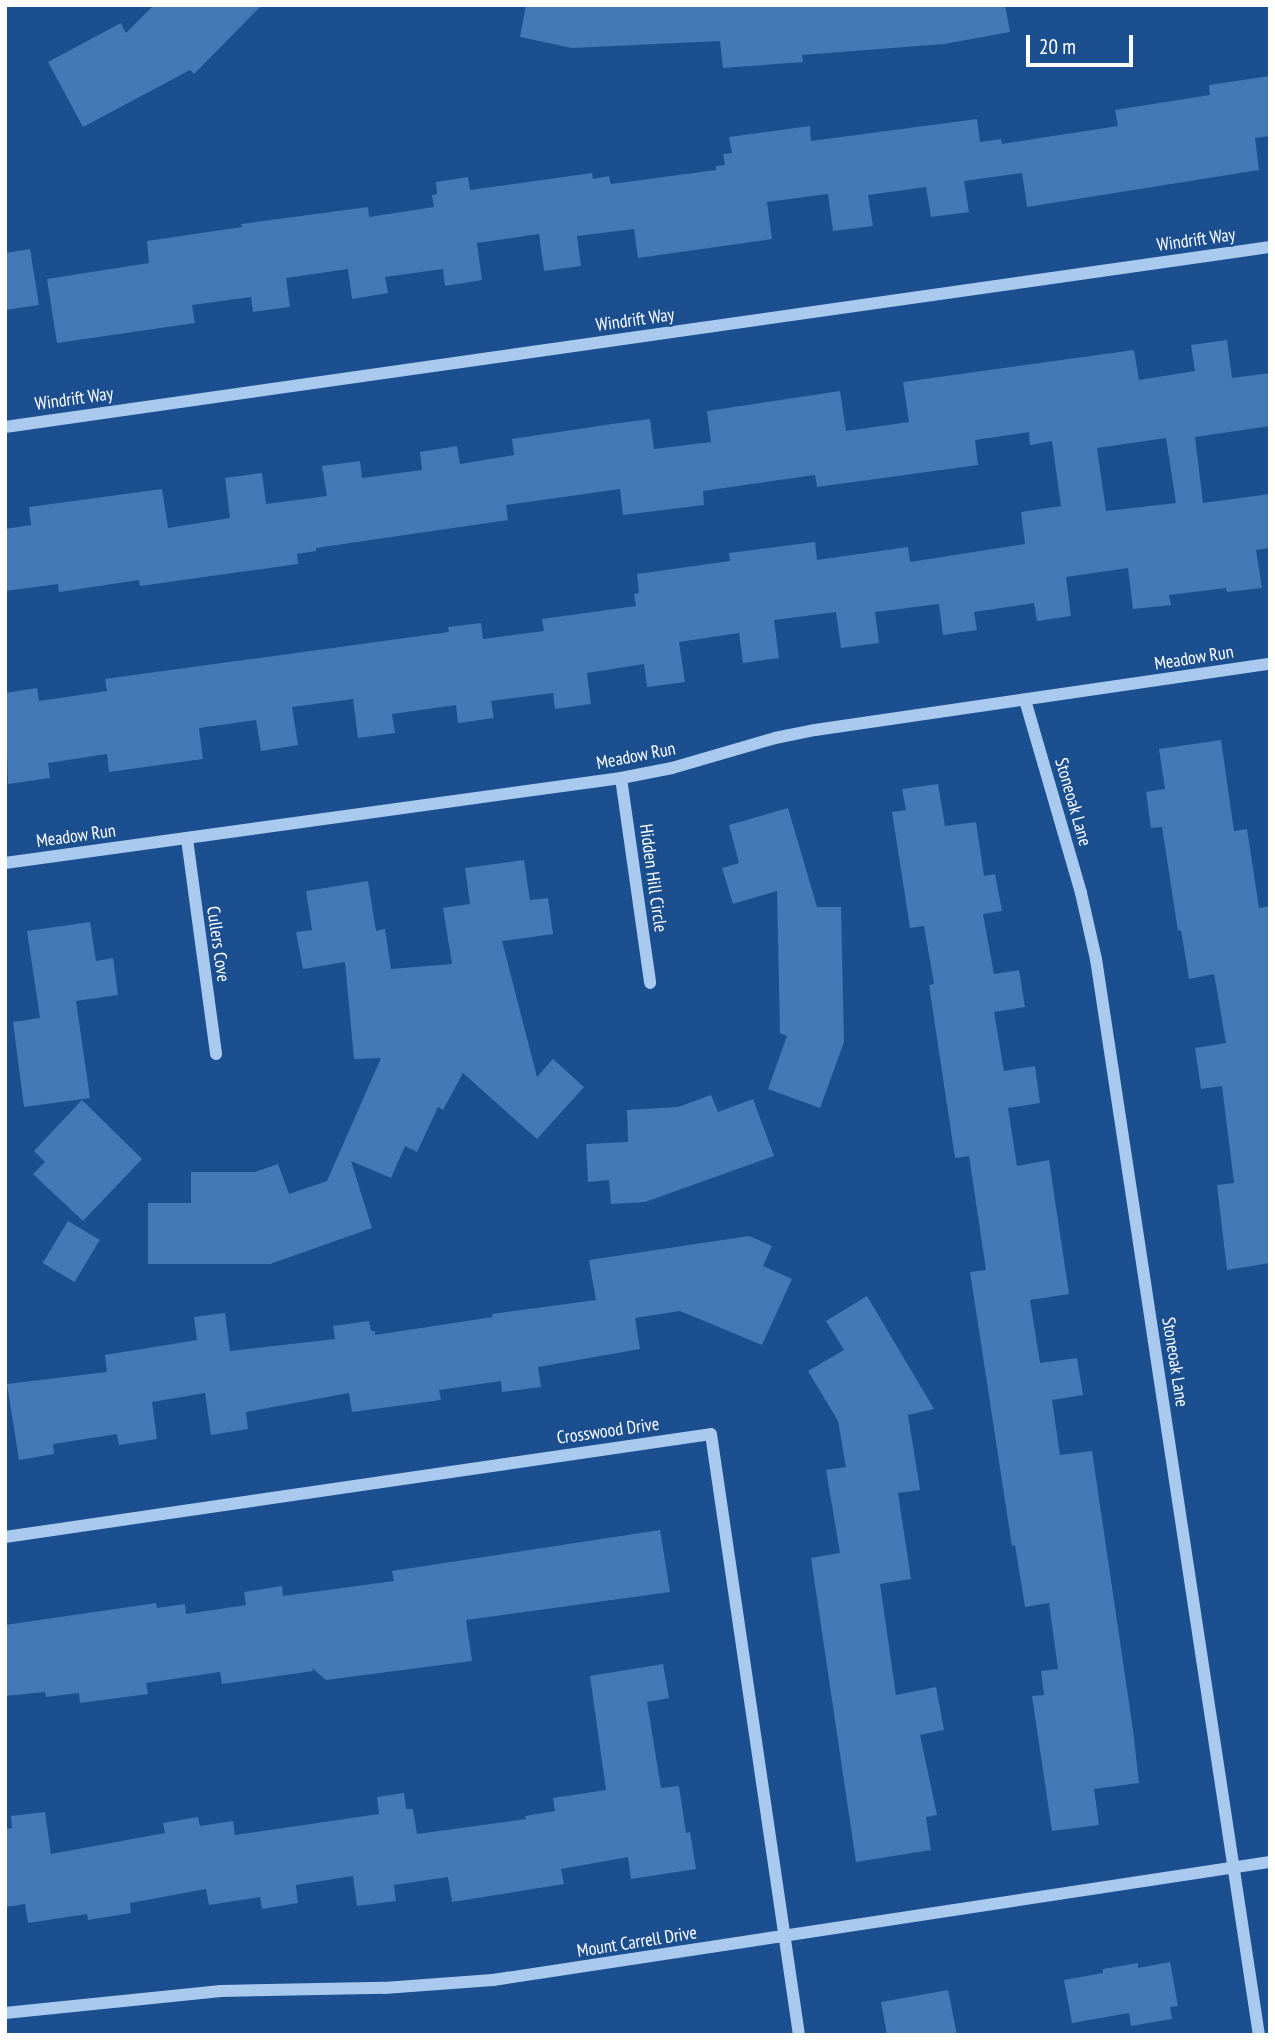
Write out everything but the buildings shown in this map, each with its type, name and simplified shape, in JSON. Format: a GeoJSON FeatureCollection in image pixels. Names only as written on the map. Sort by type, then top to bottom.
{"type":"FeatureCollection","features":[{"type":"Feature","properties":{"kind":"street","name":"Windrift Way"},"geometry":{"type":"LineString","coordinates":[[5,427],[1270,247]]}},
{"type":"Feature","properties":{"kind":"street","name":"Meadow Run"},"geometry":{"type":"LineString","coordinates":[[5,863],[621,778],[673,768],[775,738],[816,730],[1270,664]]}},
{"type":"Feature","properties":{"kind":"street","name":"Stoneoak Lane"},"geometry":{"type":"LineString","coordinates":[[1026,700],[1081,893],[1096,959],[1259,2035]]}},
{"type":"Feature","properties":{"kind":"street","name":"Hidden Hill Circle"},"geometry":{"type":"LineString","coordinates":[[621,778],[650,982]]}},
{"type":"Feature","properties":{"kind":"street","name":"Cullers Cove"},"geometry":{"type":"LineString","coordinates":[[187,839],[216,1054]]}},
{"type":"Feature","properties":{"kind":"street","name":"Crosswood Drive"},"geometry":{"type":"LineString","coordinates":[[5,1536],[711,1434],[784,1938]]}},
{"type":"Feature","properties":{"kind":"street","name":"Mount Carrell Drive"},"geometry":{"type":"LineString","coordinates":[[5,2013],[221,1991],[384,1987],[493,1980],[784,1938],[1270,1862]]}},
{"type":"Feature","properties":{"kind":"street"},"geometry":{"type":"LineString","coordinates":[[784,1938],[799,2035]]}}]}
